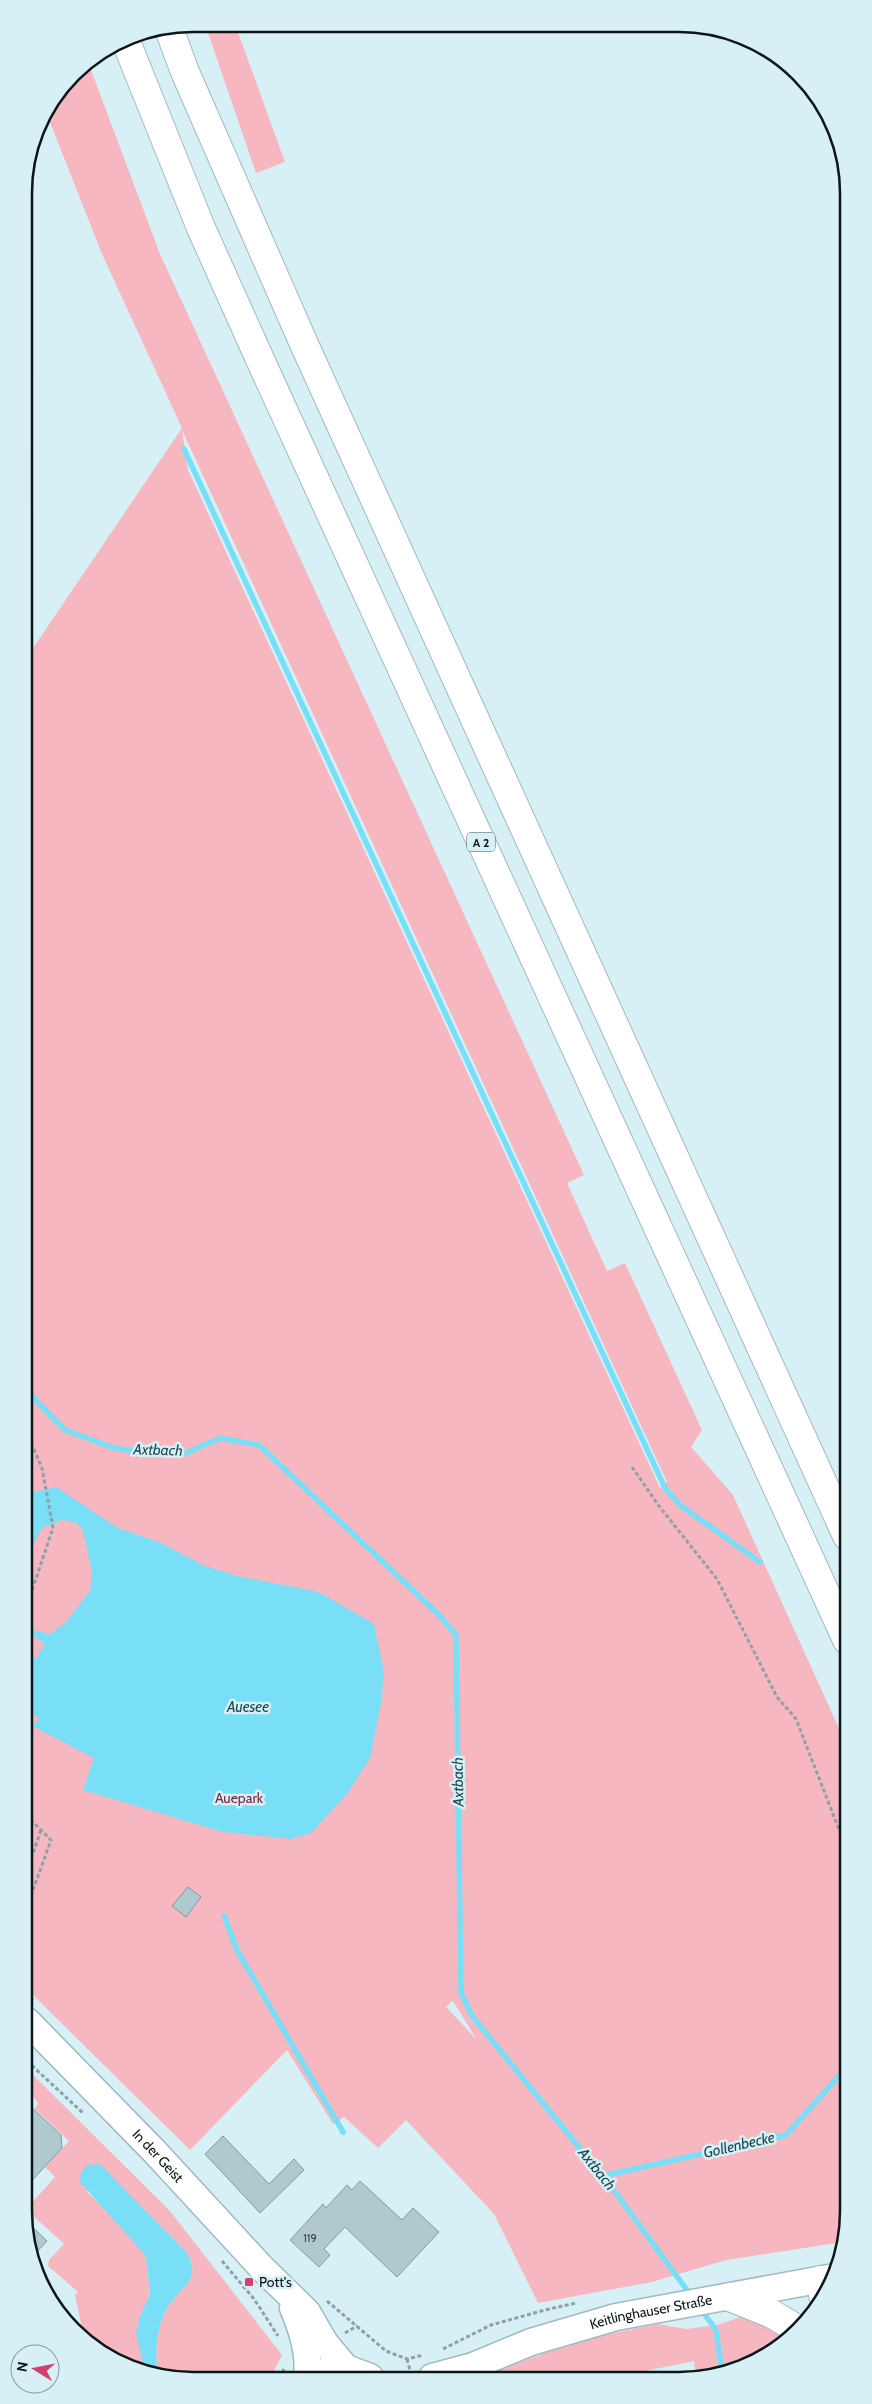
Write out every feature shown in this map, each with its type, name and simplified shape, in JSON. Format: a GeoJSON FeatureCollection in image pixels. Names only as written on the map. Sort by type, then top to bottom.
{"type":"FeatureCollection","features":[{"type":"Feature","properties":{"kind":"highway"},"geometry":{"type":"LineString","coordinates":[[171,34],[185,72],[304,344],[839,1519]]}},
{"type":"Feature","properties":{"kind":"highway","name":"A 2"},"geometry":{"type":"LineString","coordinates":[[128,47],[201,228],[263,366],[839,1623]]}},
{"type":"Feature","properties":{"kind":"highway"},"geometry":{"type":"LineString","coordinates":[[722,2299],[772,2314],[791,2325]]}},
{"type":"Feature","properties":{"kind":"main road","name":"In der Geist"},"geometry":{"type":"LineString","coordinates":[[32,2026],[307,2312],[326,2343],[346,2368]]}},
{"type":"Feature","properties":{"kind":"main road","name":"Keitlinghauser Straße"},"geometry":{"type":"LineString","coordinates":[[467,2372],[531,2342],[616,2317],[821,2285]]}},
{"type":"Feature","properties":{"kind":"main road","name":"In der Geist"},"geometry":{"type":"LineString","coordinates":[[286,2292],[301,2331],[308,2372]]}},
{"type":"Feature","properties":{"kind":"main road"},"geometry":{"type":"LineString","coordinates":[[321,2372],[332,2368],[346,2368],[357,2372]]}},
{"type":"Feature","properties":{"kind":"path"},"geometry":{"type":"LineString","coordinates":[[32,1446],[42,1468],[53,1528],[32,1590]]}},
{"type":"Feature","properties":{"kind":"path"},"geometry":{"type":"LineString","coordinates":[[632,1467],[659,1506],[717,1579],[777,1697],[796,1719],[839,1830]]}},
{"type":"Feature","properties":{"kind":"path"},"geometry":{"type":"LineString","coordinates":[[32,1821],[51,1840],[32,1892]]}},
{"type":"Feature","properties":{"kind":"path"},"geometry":{"type":"LineString","coordinates":[[32,1854],[41,1830]]}},
{"type":"Feature","properties":{"kind":"path"},"geometry":{"type":"LineString","coordinates":[[32,2066],[85,2115]]}},
{"type":"Feature","properties":{"kind":"path"},"geometry":{"type":"LineString","coordinates":[[218,2256],[254,2299],[280,2339]]}},
{"type":"Feature","properties":{"kind":"path"},"geometry":{"type":"LineString","coordinates":[[357,2326],[386,2351],[407,2359]]}},
{"type":"Feature","properties":{"kind":"green space"},"geometry":{"type":"Polygon","coordinates":[[[208,32],[238,32],[285,162],[256,173],[208,32]]]}},
{"type":"Feature","properties":{"kind":"green space","name":"Auepark"},"geometry":{"type":"Polygon","coordinates":[[[91,70],[160,254],[584,1175],[567,1183],[607,1271],[625,1263],[702,1430],[691,1447],[733,1495],[839,1729],[839,2221],[836,2243],[726,2260],[652,2282],[538,2303],[494,2214],[406,2120],[378,2148],[344,2117],[333,2124],[287,2050],[190,2150],[32,1994],[33,649],[182,428],[102,254],[50,122],[66,96],[91,70]],[[182,430],[188,470],[660,1488],[667,1482],[182,430]],[[453,2001],[446,2007],[477,2040],[453,2001]]]}},
{"type":"Feature","properties":{"kind":"green space"},"geometry":{"type":"Polygon","coordinates":[[[32,2074],[170,2211],[282,2355],[274,2372],[194,2372],[157,2367],[157,2339],[162,2318],[190,2278],[192,2271],[191,2263],[187,2253],[100,2165],[87,2192],[114,2217],[146,2256],[150,2294],[140,2316],[157,2367],[123,2355],[104,2344],[81,2325],[75,2295],[78,2292],[48,2266],[49,2260],[64,2244],[32,2215],[32,2203],[55,2177],[45,2167],[69,2141],[35,2109],[38,2103],[32,2095],[32,2074]]]}},
{"type":"Feature","properties":{"kind":"green space"},"geometry":{"type":"Polygon","coordinates":[[[743,2316],[784,2332],[759,2350],[740,2359],[720,2366],[695,2370],[694,2361],[640,2372],[496,2372],[542,2354],[604,2335],[658,2324],[686,2329],[718,2325],[743,2316]]]}},
{"type":"Feature","properties":{"kind":"water","name":"Auesee"},"geometry":{"type":"Polygon","coordinates":[[[56,1487],[118,1528],[159,1542],[203,1565],[237,1576],[319,1592],[374,1624],[384,1673],[381,1703],[370,1758],[347,1794],[311,1833],[291,1839],[223,1832],[83,1790],[94,1758],[32,1726],[40,1718],[32,1714],[32,1658],[36,1659],[45,1644],[32,1635],[32,1628],[36,1631],[50,1634],[66,1622],[90,1591],[92,1572],[83,1530],[75,1522],[62,1520],[42,1528],[32,1546],[32,1493],[56,1487]]]}},
{"type":"Feature","properties":{"kind":"water"},"geometry":{"type":"Polygon","coordinates":[[[100,2164],[187,2253],[191,2263],[192,2271],[190,2278],[170,2304],[160,2325],[156,2354],[157,2367],[143,2363],[136,2334],[140,2316],[150,2294],[146,2256],[80,2182],[81,2173],[87,2165],[100,2164]]]}},
{"type":"Feature","properties":{"kind":"building"},"geometry":{"type":"Polygon","coordinates":[[[188,1887],[201,1897],[186,1917],[172,1906],[188,1887]]]}},
{"type":"Feature","properties":{"kind":"building"},"geometry":{"type":"Polygon","coordinates":[[[32,2108],[61,2135],[62,2148],[32,2181],[32,2108]]]}},
{"type":"Feature","properties":{"kind":"building"},"geometry":{"type":"Polygon","coordinates":[[[223,2136],[269,2184],[294,2159],[304,2170],[260,2213],[205,2154],[223,2136]]]}},
{"type":"Feature","properties":{"kind":"building"},"geometry":{"type":"Polygon","coordinates":[[[360,2181],[402,2220],[413,2208],[439,2232],[397,2277],[345,2227],[324,2249],[330,2255],[319,2267],[290,2240],[323,2204],[326,2208],[347,2185],[352,2190],[360,2181]]]}},
{"type":"Feature","properties":{"kind":"building"},"geometry":{"type":"Polygon","coordinates":[[[34,2228],[47,2241],[38,2250],[34,2228]]]}},
{"type":"Feature","properties":{"kind":"waterway"},"geometry":{"type":"LineString","coordinates":[[184,449],[665,1488],[681,1506],[760,1562]]}},
{"type":"Feature","properties":{"kind":"waterway","name":"Axtbach"},"geometry":{"type":"LineString","coordinates":[[32,1397],[65,1430],[114,1448],[148,1453],[186,1453],[220,1438],[259,1445],[439,1615],[456,1635],[461,1993],[472,2016],[613,2189],[692,2297]]}},
{"type":"Feature","properties":{"kind":"waterway"},"geometry":{"type":"LineString","coordinates":[[224,1916],[237,1950],[343,2132]]}},
{"type":"Feature","properties":{"kind":"waterway","name":"Gollenbecke"},"geometry":{"type":"LineString","coordinates":[[603,2176],[786,2135],[839,2076]]}},
{"type":"Feature","properties":{"kind":"waterway","name":"Axtbach"},"geometry":{"type":"LineString","coordinates":[[700,2308],[716,2330],[721,2366]]}},
{"type":"Feature","properties":{"kind":"place","name":"Pott's"},"geometry":{"type":"Point","coordinates":[249,2282]}}]}
